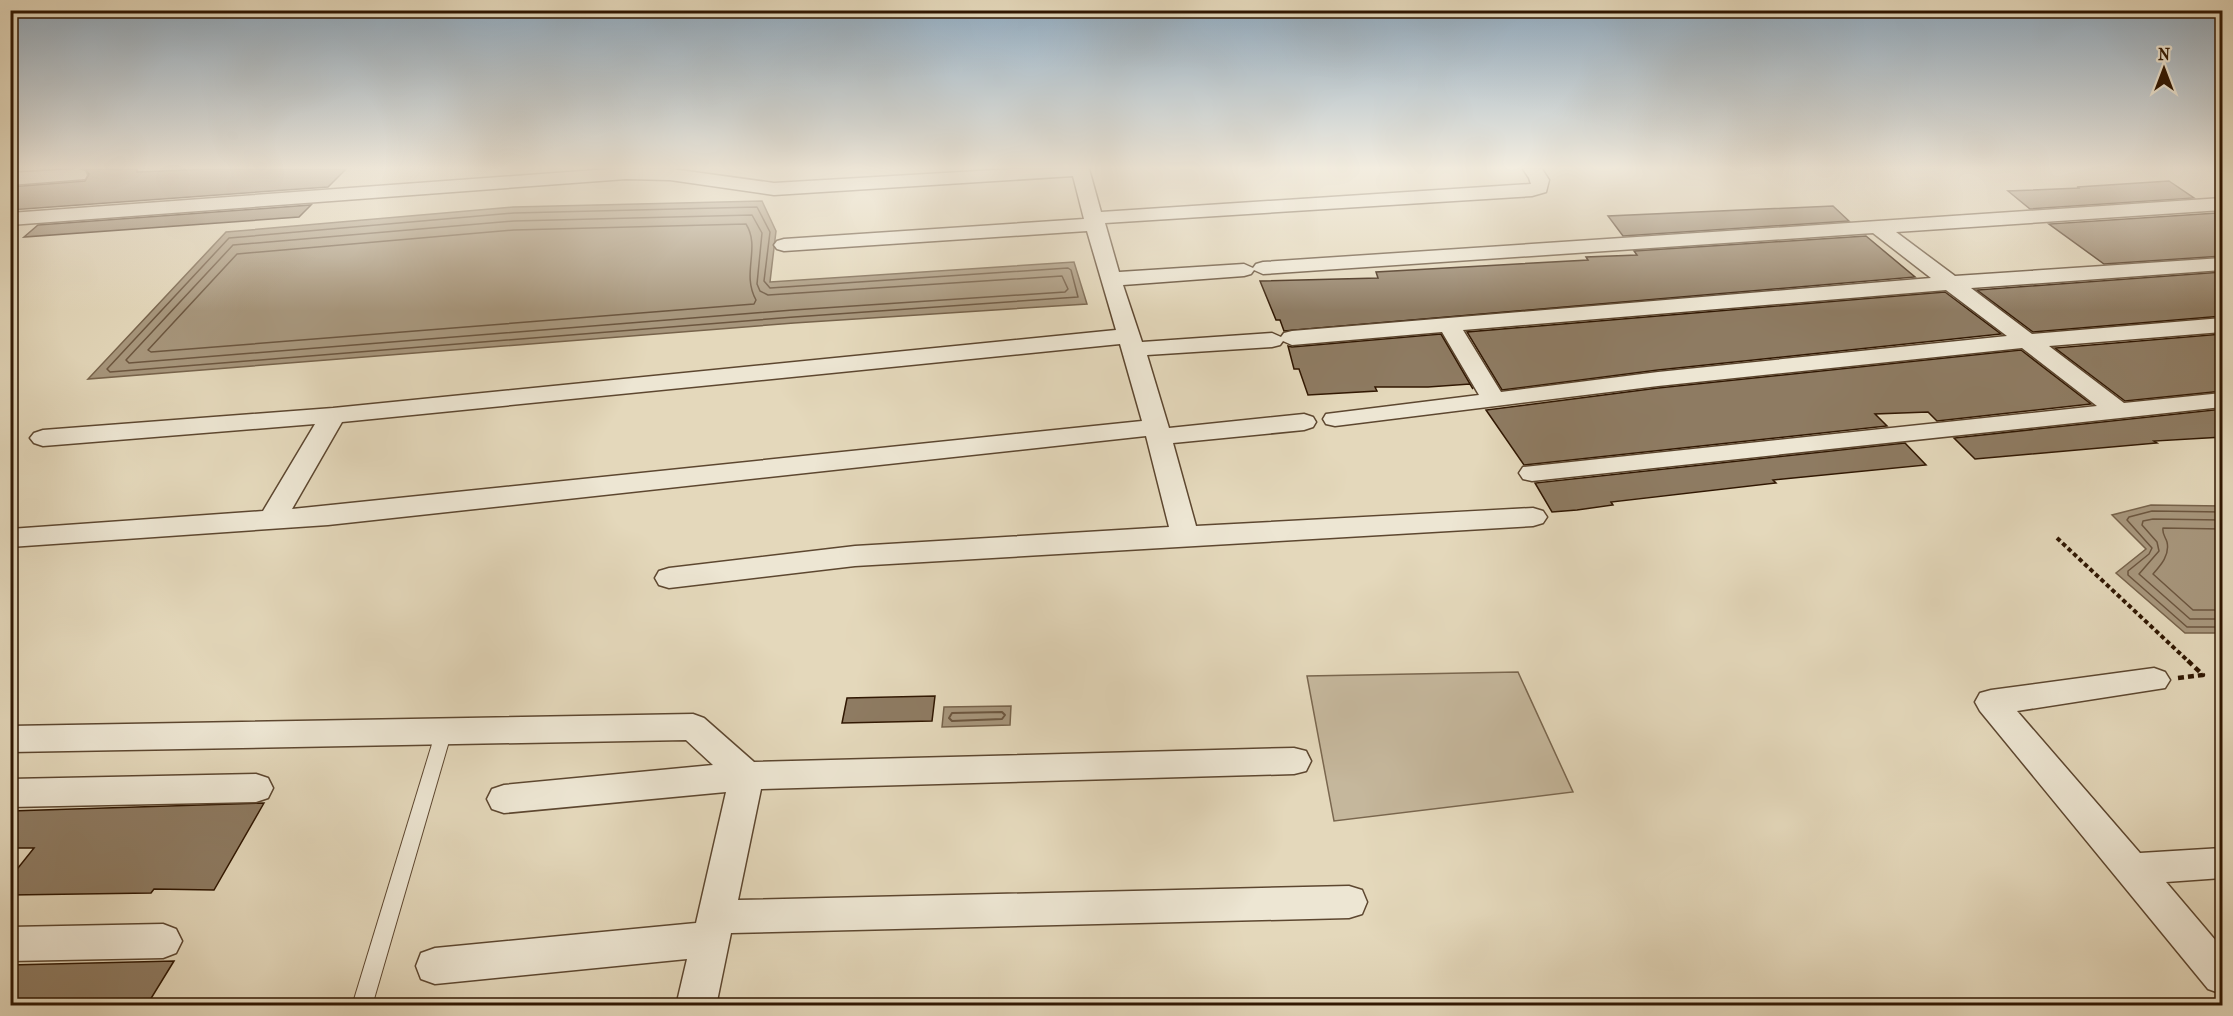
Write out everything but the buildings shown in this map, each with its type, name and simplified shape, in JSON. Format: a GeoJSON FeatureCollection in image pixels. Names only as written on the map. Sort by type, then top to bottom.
{"type":"FeatureCollection","features":[{"type":"Feature","properties":{"kind":"street"},"geometry":{"type":"LineString","coordinates":[[10,219],[45,216]]}},
{"type":"Feature","properties":{"kind":"street"},"geometry":{"type":"LineString","coordinates":[[1093,216],[1158,432],[1185,536]]}},
{"type":"Feature","properties":{"kind":"street"},"geometry":{"type":"LineString","coordinates":[[784,244],[1159,216]]}},
{"type":"Feature","properties":{"kind":"street"},"geometry":{"type":"LineString","coordinates":[[1110,279],[2036,216]]}},
{"type":"Feature","properties":{"kind":"street"},"geometry":{"type":"LineString","coordinates":[[1877,227],[2118,410]]}},
{"type":"Feature","properties":{"kind":"street"},"geometry":{"type":"LineString","coordinates":[[43,438],[333,415],[1132,342],[1282,339],[2069,273],[2223,264]]}},
{"type":"Feature","properties":{"kind":"street"},"geometry":{"type":"LineString","coordinates":[[1448,324],[1494,400]]}},
{"type":"Feature","properties":{"kind":"street"},"geometry":{"type":"LineString","coordinates":[[1335,419],[1403,413],[1658,379],[2223,325]]}},
{"type":"Feature","properties":{"kind":"street"},"geometry":{"type":"LineString","coordinates":[[1533,473],[2223,400]]}},
{"type":"Feature","properties":{"kind":"street"},"geometry":{"type":"LineString","coordinates":[[272,520],[333,415]]}},
{"type":"Feature","properties":{"kind":"street"},"geometry":{"type":"LineString","coordinates":[[10,538],[272,520],[513,498],[768,467],[1158,432],[1304,422]]}},
{"type":"Feature","properties":{"kind":"street"},"geometry":{"type":"LineString","coordinates":[[669,578],[855,556],[1533,517]]}},
{"type":"Feature","properties":{"kind":"street"},"geometry":{"type":"LineString","coordinates":[[2154,680],[1991,702],[2223,976]]}},
{"type":"Feature","properties":{"kind":"street"},"geometry":{"type":"LineString","coordinates":[[10,740],[693,727],[747,776]]}},
{"type":"Feature","properties":{"kind":"street"},"geometry":{"type":"LineString","coordinates":[[504,799],[747,776],[1294,760]]}},
{"type":"Feature","properties":{"kind":"street"},"geometry":{"type":"LineString","coordinates":[[696,1005],[747,776]]}},
{"type":"Feature","properties":{"kind":"street"},"geometry":{"type":"LineString","coordinates":[[10,794],[256,788]]}},
{"type":"Feature","properties":{"kind":"street"},"geometry":{"type":"LineString","coordinates":[[2132,869],[2223,864]]}},
{"type":"Feature","properties":{"kind":"street"},"geometry":{"type":"LineString","coordinates":[[435,966],[713,928],[1348,902]]}},
{"type":"Feature","properties":{"kind":"street"},"geometry":{"type":"LineString","coordinates":[[10,944],[163,941]]}},
{"type":"Feature","properties":{"kind":"lane"},"geometry":{"type":"LineString","coordinates":[[362,1005],[444,731]]}},
{"type":"Feature","properties":{"kind":"path"},"geometry":{"type":"LineString","coordinates":[[2057,538],[2203,675],[2154,680]]}},
{"type":"Feature","properties":{"kind":"shaded area"},"geometry":{"type":"Polygon","coordinates":[[[1518,672],[1573,792],[1334,821],[1307,676],[1518,672]]]}},
{"type":"Feature","properties":{"kind":"water"},"geometry":{"type":"Polygon","coordinates":[[[405,216],[769,216],[776,231],[770,282],[1074,262],[1087,304],[794,323],[88,379],[226,232],[405,216]]]}},
{"type":"Feature","properties":{"kind":"water"},"geometry":{"type":"Polygon","coordinates":[[[2151,505],[2222,506],[2222,633],[2185,633],[2116,573],[2146,549],[2112,515],[2151,505]]]}},
{"type":"Feature","properties":{"kind":"water"},"geometry":{"type":"Polygon","coordinates":[[[1011,706],[1010,725],[942,727],[944,707],[1011,706]]]}}]}
